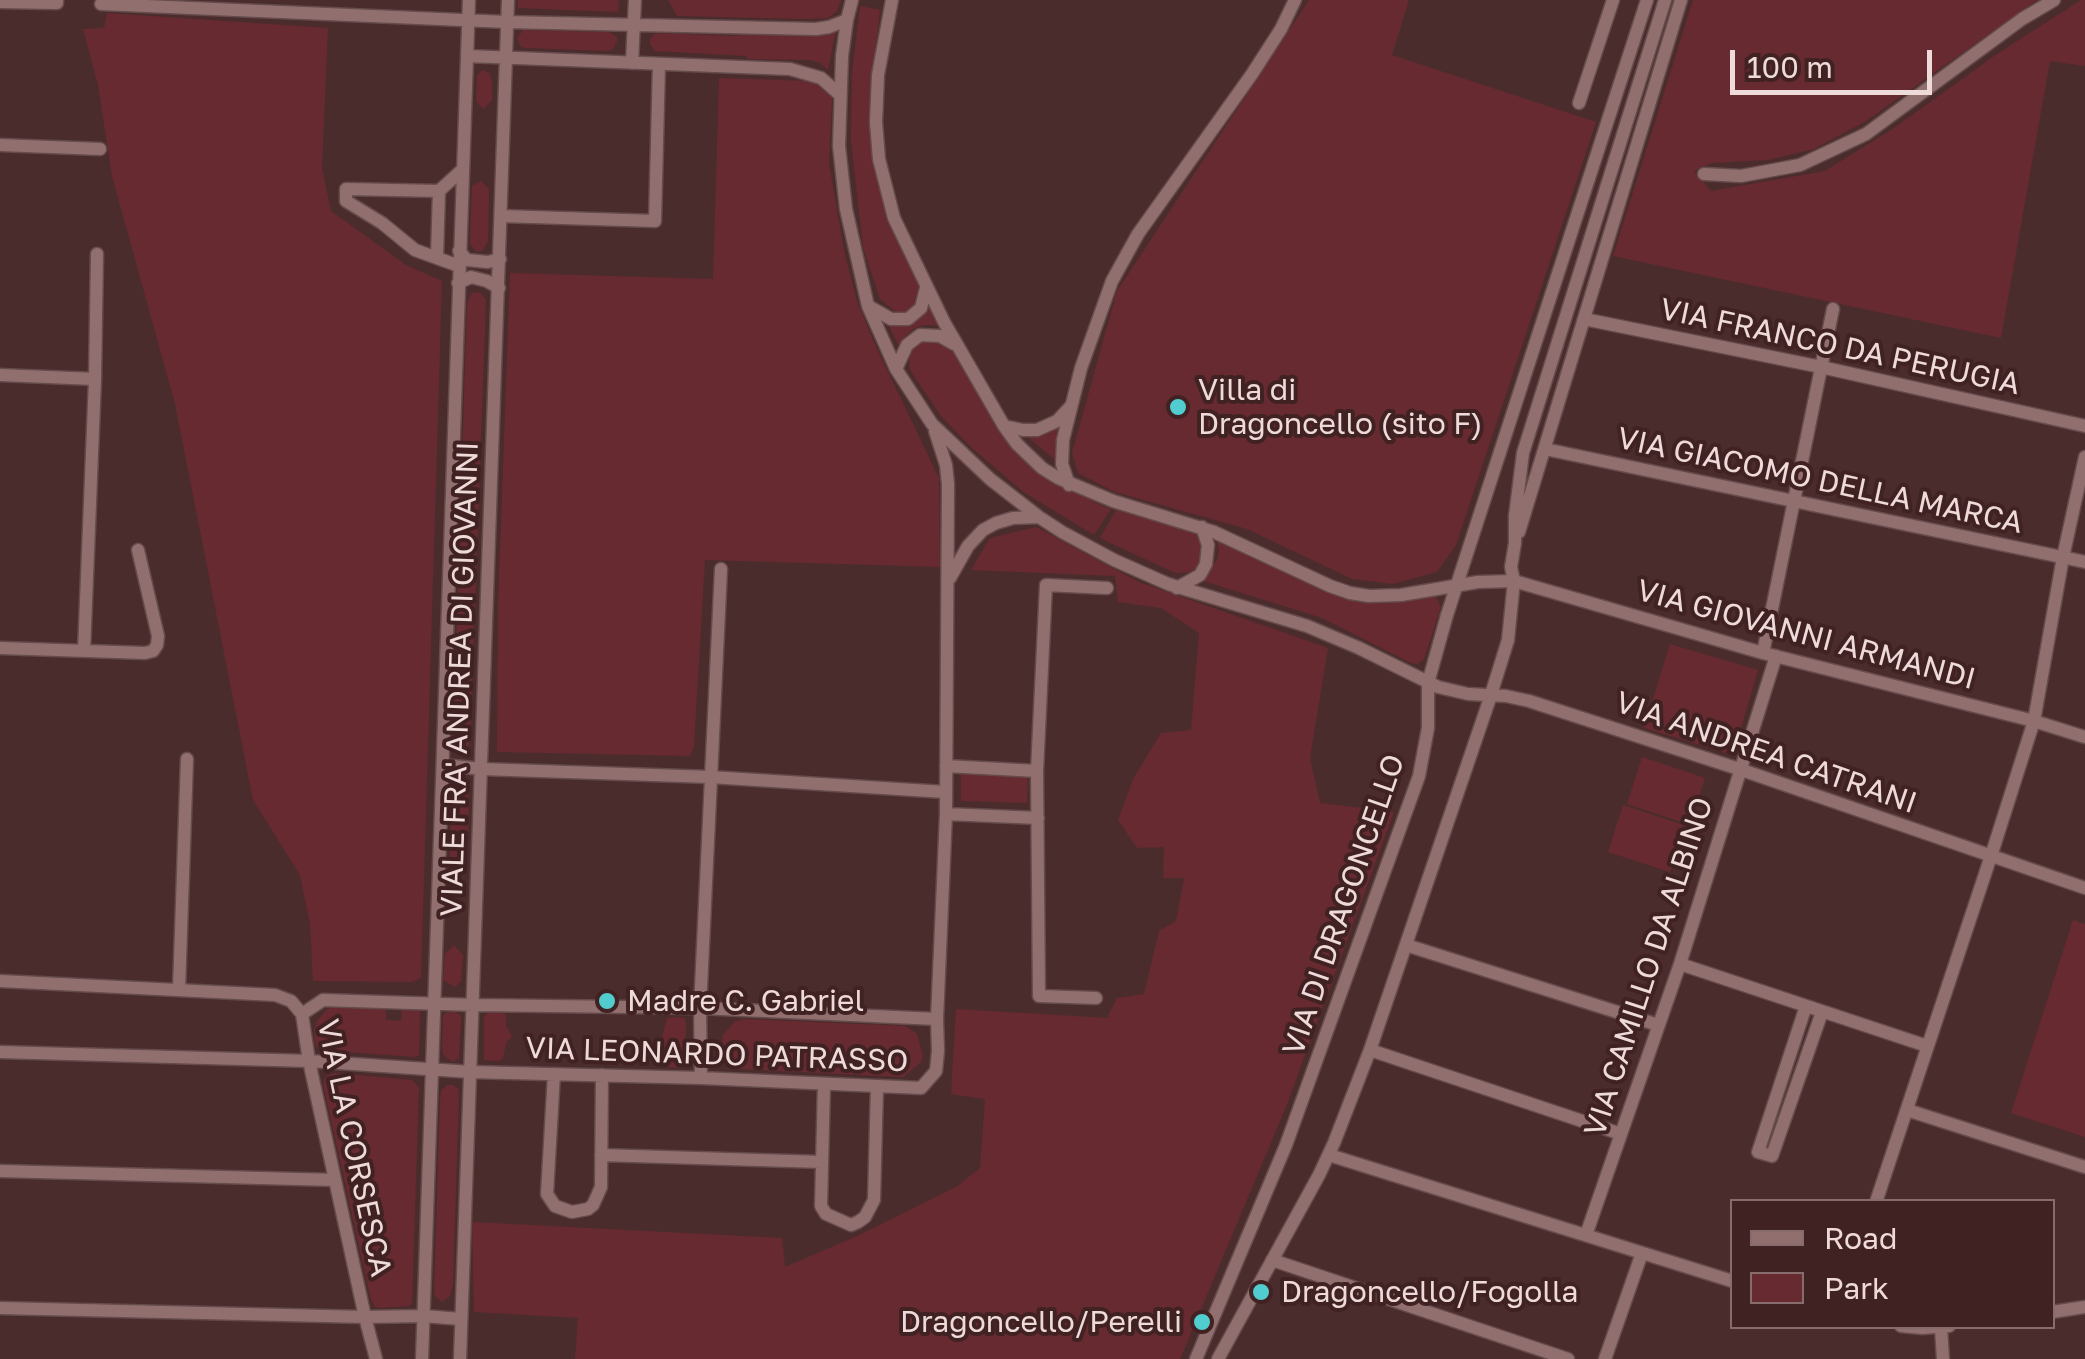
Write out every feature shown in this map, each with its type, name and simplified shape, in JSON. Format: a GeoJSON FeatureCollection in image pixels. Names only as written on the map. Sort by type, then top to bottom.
{"type":"FeatureCollection","features":[{"type":"Feature","properties":{"kind":"street"},"geometry":{"type":"LineString","coordinates":[[0,2],[57,3],[56,0]]}},
{"type":"Feature","properties":{"kind":"street","name":"VIALE FRA' ANDREA DI GIOVANNI"},"geometry":{"type":"LineString","coordinates":[[422,1359],[469,0]]}},
{"type":"Feature","properties":{"kind":"street","name":"VIALE FRA' ANDREA DI GIOVANNI"},"geometry":{"type":"LineString","coordinates":[[460,1359],[508,0]]}},
{"type":"Feature","properties":{"kind":"street"},"geometry":{"type":"LineString","coordinates":[[632,63],[635,0]]}},
{"type":"Feature","properties":{"kind":"street"},"geometry":{"type":"LineString","coordinates":[[852,0],[846,20],[838,136],[856,261],[868,306],[896,369],[932,424]]}},
{"type":"Feature","properties":{"kind":"street"},"geometry":{"type":"LineString","coordinates":[[892,0],[878,75],[876,135],[894,218],[960,350],[1004,426],[1035,462],[1070,485],[1113,502],[1202,527],[1330,586],[1356,594],[1401,596],[1478,582],[1514,581]]}},
{"type":"Feature","properties":{"kind":"street"},"geometry":{"type":"LineString","coordinates":[[1070,485],[1064,473],[1063,440],[1112,280],[1138,234],[1252,74],[1295,0]]}},
{"type":"Feature","properties":{"kind":"street"},"geometry":{"type":"LineString","coordinates":[[1580,104],[1613,0]]}},
{"type":"Feature","properties":{"kind":"street","name":"VIA DI DRAGONCELLO"},"geometry":{"type":"LineString","coordinates":[[1196,1359],[1290,1134],[1404,822],[1426,742],[1430,713],[1428,683],[1456,587],[1648,0]]}},
{"type":"Feature","properties":{"kind":"street"},"geometry":{"type":"LineString","coordinates":[[1515,544],[1523,453],[1665,0]]}},
{"type":"Feature","properties":{"kind":"street"},"geometry":{"type":"LineString","coordinates":[[1218,1359],[1329,1154],[1406,946],[1508,640],[1515,544],[1681,0]]}},
{"type":"Feature","properties":{"kind":"street"},"geometry":{"type":"LineString","coordinates":[[1704,174],[1741,176],[1800,165],[1866,134],[2022,19],[2054,0]]}},
{"type":"Feature","properties":{"kind":"street"},"geometry":{"type":"LineString","coordinates":[[101,4],[468,21],[816,29],[846,20]]}},
{"type":"Feature","properties":{"kind":"street"},"geometry":{"type":"LineString","coordinates":[[467,56],[802,71],[821,78],[840,94]]}},
{"type":"Feature","properties":{"kind":"street"},"geometry":{"type":"LineString","coordinates":[[502,216],[656,221],[659,64]]}},
{"type":"Feature","properties":{"kind":"street"},"geometry":{"type":"LineString","coordinates":[[0,145],[100,149]]}},
{"type":"Feature","properties":{"kind":"street"},"geometry":{"type":"LineString","coordinates":[[437,256],[440,191],[462,170]]}},
{"type":"Feature","properties":{"kind":"street"},"geometry":{"type":"LineString","coordinates":[[440,191],[346,189],[346,201],[382,222],[415,250],[459,266]]}},
{"type":"Feature","properties":{"kind":"street"},"geometry":{"type":"LineString","coordinates":[[459,251],[467,260],[500,259]]}},
{"type":"Feature","properties":{"kind":"street"},"geometry":{"type":"LineString","coordinates":[[84,651],[97,254]]}},
{"type":"Feature","properties":{"kind":"street"},"geometry":{"type":"LineString","coordinates":[[458,283],[471,277],[498,288]]}},
{"type":"Feature","properties":{"kind":"street"},"geometry":{"type":"LineString","coordinates":[[868,306],[886,318],[908,319],[921,308],[926,286]]}},
{"type":"Feature","properties":{"kind":"street","name":"VIA CAMILLO DA ALBINO"},"geometry":{"type":"LineString","coordinates":[[1586,1235],[1680,964],[1739,769],[1769,655],[1794,500],[1833,310]]}},
{"type":"Feature","properties":{"kind":"street","name":"VIA FRANCO DA PERUGIA"},"geometry":{"type":"LineString","coordinates":[[1584,319],[2085,426]]}},
{"type":"Feature","properties":{"kind":"street"},"geometry":{"type":"LineString","coordinates":[[896,369],[904,350],[920,335],[940,336],[960,350]]}},
{"type":"Feature","properties":{"kind":"street"},"geometry":{"type":"LineString","coordinates":[[0,376],[95,379]]}},
{"type":"Feature","properties":{"kind":"street"},"geometry":{"type":"LineString","coordinates":[[1004,426],[1037,430],[1056,421],[1071,406]]}},
{"type":"Feature","properties":{"kind":"street","name":"VIA ANDREA CATRANI"},"geometry":{"type":"LineString","coordinates":[[932,424],[1039,517],[1114,560],[1177,588],[1308,626],[1428,683],[1459,692],[1530,700],[2085,888]]}},
{"type":"Feature","properties":{"kind":"street","name":"VIA LEONARDO PATRASSO"},"geometry":{"type":"LineString","coordinates":[[0,1052],[309,1060],[472,1072],[921,1088],[936,1072],[938,1051],[946,814],[946,465],[932,424]]}},
{"type":"Feature","properties":{"kind":"street","name":"VIA GIACOMO DELLA MARCA"},"geometry":{"type":"LineString","coordinates":[[1545,450],[2085,562]]}},
{"type":"Feature","properties":{"kind":"street"},"geometry":{"type":"LineString","coordinates":[[1877,1199],[2034,720],[2085,457]]}},
{"type":"Feature","properties":{"kind":"street"},"geometry":{"type":"LineString","coordinates":[[949,580],[968,546],[983,530],[1014,518],[1039,517]]}},
{"type":"Feature","properties":{"kind":"street"},"geometry":{"type":"LineString","coordinates":[[1177,588],[1200,575],[1206,564],[1208,544],[1202,527]]}},
{"type":"Feature","properties":{"kind":"street"},"geometry":{"type":"LineString","coordinates":[[0,648],[146,654],[156,648],[158,636],[138,550]]}},
{"type":"Feature","properties":{"kind":"street"},"geometry":{"type":"LineString","coordinates":[[701,1078],[700,1008],[721,569]]}},
{"type":"Feature","properties":{"kind":"street","name":"VIA GIOVANNI ARMANDI"},"geometry":{"type":"LineString","coordinates":[[1514,581],[1769,655],[2085,736]]}},
{"type":"Feature","properties":{"kind":"street"},"geometry":{"type":"LineString","coordinates":[[1096,998],[1039,996],[1037,771],[1046,586],[1107,588]]}},
{"type":"Feature","properties":{"kind":"street"},"geometry":{"type":"LineString","coordinates":[[179,990],[188,759]]}},
{"type":"Feature","properties":{"kind":"street"},"geometry":{"type":"LineString","coordinates":[[444,765],[945,792]]}},
{"type":"Feature","properties":{"kind":"street"},"geometry":{"type":"LineString","coordinates":[[946,766],[1037,771]]}},
{"type":"Feature","properties":{"kind":"street"},"geometry":{"type":"LineString","coordinates":[[946,814],[1038,818]]}},
{"type":"Feature","properties":{"kind":"street"},"geometry":{"type":"LineString","coordinates":[[1406,946],[1658,1026]]}},
{"type":"Feature","properties":{"kind":"street"},"geometry":{"type":"LineString","coordinates":[[1680,964],[1927,1046]]}},
{"type":"Feature","properties":{"kind":"street","name":"VIA LA CORSESCA"},"geometry":{"type":"LineString","coordinates":[[0,981],[274,995],[291,1000],[302,1014],[376,1359]]}},
{"type":"Feature","properties":{"kind":"street"},"geometry":{"type":"LineString","coordinates":[[302,1014],[323,1000],[700,1008],[937,1018]]}},
{"type":"Feature","properties":{"kind":"street"},"geometry":{"type":"LineString","coordinates":[[1806,1006],[1758,1152],[1772,1156],[1822,1012]]}},
{"type":"Feature","properties":{"kind":"street"},"geometry":{"type":"LineString","coordinates":[[1370,1050],[1622,1134]]}},
{"type":"Feature","properties":{"kind":"street"},"geometry":{"type":"LineString","coordinates":[[554,1074],[547,1194],[555,1206],[572,1212],[588,1209],[600,1187],[602,1076]]}},
{"type":"Feature","properties":{"kind":"street"},"geometry":{"type":"LineString","coordinates":[[824,1084],[821,1206],[826,1214],[851,1225],[871,1208],[874,1200],[877,1087]]}},
{"type":"Feature","properties":{"kind":"street"},"geometry":{"type":"LineString","coordinates":[[1907,1110],[2085,1167]]}},
{"type":"Feature","properties":{"kind":"street"},"geometry":{"type":"LineString","coordinates":[[1329,1154],[1730,1279]]}},
{"type":"Feature","properties":{"kind":"street"},"geometry":{"type":"LineString","coordinates":[[602,1155],[822,1162]]}},
{"type":"Feature","properties":{"kind":"street"},"geometry":{"type":"LineString","coordinates":[[0,1171],[335,1180]]}},
{"type":"Feature","properties":{"kind":"street"},"geometry":{"type":"LineString","coordinates":[[1605,1359],[1642,1253]]}},
{"type":"Feature","properties":{"kind":"street"},"geometry":{"type":"LineString","coordinates":[[1272,1260],[1568,1359]]}},
{"type":"Feature","properties":{"kind":"street"},"geometry":{"type":"LineString","coordinates":[[0,1308],[460,1319]]}},
{"type":"Feature","properties":{"kind":"street"},"geometry":{"type":"LineString","coordinates":[[2055,1312],[2085,1308]]}},
{"type":"Feature","properties":{"kind":"street"},"geometry":{"type":"LineString","coordinates":[[1943,1359],[1945,1329]]}},
{"type":"Feature","properties":{"kind":"green space"},"geometry":{"type":"Polygon","coordinates":[[[518,0],[619,0],[618,12],[518,8],[518,0]]]}},
{"type":"Feature","properties":{"kind":"green space"},"geometry":{"type":"Polygon","coordinates":[[[668,0],[841,0],[837,11],[828,18],[806,19],[677,16],[668,0]]]}},
{"type":"Feature","properties":{"kind":"green space"},"geometry":{"type":"Polygon","coordinates":[[[1309,0],[1409,0],[1392,55],[1596,122],[1456,545],[1437,572],[1393,584],[1352,579],[1247,529],[1115,492],[1078,473],[1072,453],[1117,291],[1309,0]]]}},
{"type":"Feature","properties":{"kind":"green space"},"geometry":{"type":"Polygon","coordinates":[[[1693,0],[2037,0],[1866,121],[1814,149],[1768,160],[1711,163],[1694,171],[1711,191],[1825,171],[1894,128],[1997,54],[2085,0],[2085,66],[2050,61],[2001,338],[1613,256],[1693,0]]]}},
{"type":"Feature","properties":{"kind":"green space"},"geometry":{"type":"Polygon","coordinates":[[[860,6],[880,10],[870,98],[873,148],[887,221],[919,283],[918,300],[906,312],[896,312],[880,299],[863,247],[851,141],[852,73],[860,6]]]}},
{"type":"Feature","properties":{"kind":"green space"},"geometry":{"type":"Polygon","coordinates":[[[107,13],[328,28],[322,168],[331,211],[406,265],[442,281],[421,978],[412,982],[313,981],[310,924],[300,875],[253,800],[175,404],[112,176],[98,85],[83,29],[104,28],[107,13]]]}},
{"type":"Feature","properties":{"kind":"green space"},"geometry":{"type":"Polygon","coordinates":[[[836,29],[828,70],[810,60],[655,51],[649,42],[657,33],[811,36],[836,29]]]}},
{"type":"Feature","properties":{"kind":"green space"},"geometry":{"type":"Polygon","coordinates":[[[523,30],[609,32],[617,41],[608,51],[526,48],[521,47],[517,38],[523,30]]]}},
{"type":"Feature","properties":{"kind":"green space"},"geometry":{"type":"Polygon","coordinates":[[[482,70],[489,73],[492,81],[492,100],[483,109],[476,101],[477,76],[482,70]]]}},
{"type":"Feature","properties":{"kind":"green space"},"geometry":{"type":"Polygon","coordinates":[[[719,78],[812,81],[832,97],[829,163],[844,251],[857,301],[876,347],[939,478],[940,567],[705,560],[694,746],[690,756],[497,752],[510,273],[713,279],[719,78]]]}},
{"type":"Feature","properties":{"kind":"green space"},"geometry":{"type":"Polygon","coordinates":[[[481,181],[489,189],[488,241],[477,252],[470,244],[472,186],[481,181]]]}},
{"type":"Feature","properties":{"kind":"green space"},"geometry":{"type":"Polygon","coordinates":[[[480,292],[486,300],[470,736],[464,749],[454,745],[453,739],[467,303],[472,293],[480,292]]]}},
{"type":"Feature","properties":{"kind":"green space"},"geometry":{"type":"Polygon","coordinates":[[[929,302],[940,325],[913,329],[899,346],[887,322],[900,326],[918,319],[929,302]]]}},
{"type":"Feature","properties":{"kind":"green space"},"geometry":{"type":"Polygon","coordinates":[[[933,338],[951,346],[1046,476],[1111,509],[1094,535],[1022,491],[941,416],[910,370],[909,355],[916,342],[933,338]]]}},
{"type":"Feature","properties":{"kind":"green space"},"geometry":{"type":"Polygon","coordinates":[[[1060,424],[1058,460],[1055,460],[1028,434],[1060,424]]]}},
{"type":"Feature","properties":{"kind":"green space"},"geometry":{"type":"Polygon","coordinates":[[[1116,510],[1195,530],[1202,537],[1205,551],[1199,565],[1190,572],[1175,573],[1100,538],[1116,510]]]}},
{"type":"Feature","properties":{"kind":"green space"},"geometry":{"type":"Polygon","coordinates":[[[1036,527],[1139,582],[1328,648],[1310,758],[1320,803],[1394,812],[1286,1107],[1180,1359],[575,1359],[578,1318],[474,1312],[472,1222],[782,1238],[785,1267],[855,1237],[956,1187],[980,1168],[985,1099],[951,1094],[956,1009],[1107,1018],[1117,998],[1144,994],[1159,931],[1176,921],[1184,878],[1163,878],[1164,847],[1137,848],[1118,820],[1133,779],[1161,733],[1191,730],[1199,633],[1161,608],[1118,602],[1115,576],[971,570],[990,538],[1036,527]]]}},
{"type":"Feature","properties":{"kind":"green space"},"geometry":{"type":"Polygon","coordinates":[[[1216,535],[1362,598],[1396,602],[1436,597],[1441,607],[1424,659],[1418,664],[1411,663],[1322,618],[1200,580],[1217,560],[1216,535]]]}},
{"type":"Feature","properties":{"kind":"green space"},"geometry":{"type":"Polygon","coordinates":[[[1670,644],[1758,670],[1733,755],[1644,728],[1670,644]]]}},
{"type":"Feature","properties":{"kind":"green space"},"geometry":{"type":"Polygon","coordinates":[[[1642,757],[1705,778],[1690,825],[1627,804],[1642,757]]]}},
{"type":"Feature","properties":{"kind":"green space"},"geometry":{"type":"Polygon","coordinates":[[[961,773],[1028,775],[1027,803],[961,801],[961,773]]]}},
{"type":"Feature","properties":{"kind":"green space"},"geometry":{"type":"Polygon","coordinates":[[[460,786],[469,790],[469,795],[467,858],[459,865],[450,856],[451,796],[460,786]]]}},
{"type":"Feature","properties":{"kind":"green space"},"geometry":{"type":"Polygon","coordinates":[[[1623,805],[1686,826],[1670,872],[1608,852],[1623,805]]]}},
{"type":"Feature","properties":{"kind":"green space"},"geometry":{"type":"Polygon","coordinates":[[[2073,920],[2085,924],[2085,1137],[2011,1113],[2073,920]]]}},
{"type":"Feature","properties":{"kind":"green space"},"geometry":{"type":"Polygon","coordinates":[[[454,945],[463,955],[461,981],[455,987],[443,980],[445,954],[454,945]]]}},
{"type":"Feature","properties":{"kind":"green space"},"geometry":{"type":"Polygon","coordinates":[[[386,1006],[386,1020],[401,1021],[402,1008],[418,1009],[419,1055],[319,1050],[314,1030],[317,1021],[327,1009],[386,1006]]]}},
{"type":"Feature","properties":{"kind":"green space"},"geometry":{"type":"Polygon","coordinates":[[[453,1010],[461,1016],[459,1058],[452,1062],[442,1048],[443,1016],[453,1010]]]}},
{"type":"Feature","properties":{"kind":"green space"},"geometry":{"type":"Polygon","coordinates":[[[497,1010],[506,1015],[506,1026],[512,1036],[506,1043],[503,1059],[484,1060],[484,1017],[497,1010]]]}},
{"type":"Feature","properties":{"kind":"green space"},"geometry":{"type":"Polygon","coordinates":[[[667,1018],[686,1022],[685,1064],[671,1068],[663,1064],[662,1038],[667,1018]]]}},
{"type":"Feature","properties":{"kind":"green space"},"geometry":{"type":"Polygon","coordinates":[[[744,1019],[906,1026],[917,1034],[923,1056],[903,1077],[740,1069],[732,1066],[721,1046],[723,1035],[734,1022],[744,1019]]]}},
{"type":"Feature","properties":{"kind":"green space"},"geometry":{"type":"Polygon","coordinates":[[[334,1073],[412,1080],[419,1087],[410,1306],[381,1308],[371,1300],[323,1082],[334,1073]]]}},
{"type":"Feature","properties":{"kind":"green space"},"geometry":{"type":"Polygon","coordinates":[[[447,1085],[458,1089],[459,1096],[453,1283],[450,1296],[442,1302],[434,1290],[440,1102],[441,1091],[447,1085]]]}},
{"type":"Feature","properties":{"kind":"place","name":"Villa di Dragoncello (sito F)"},"geometry":{"type":"Point","coordinates":[1178,407]}},
{"type":"Feature","properties":{"kind":"place","name":"Madre C. Gabriel"},"geometry":{"type":"Point","coordinates":[607,1001]}},
{"type":"Feature","properties":{"kind":"place","name":"Dragoncello/Fogolla"},"geometry":{"type":"Point","coordinates":[1261,1292]}},
{"type":"Feature","properties":{"kind":"place","name":"Dragoncello/Perelli"},"geometry":{"type":"Point","coordinates":[1202,1322]}}]}
